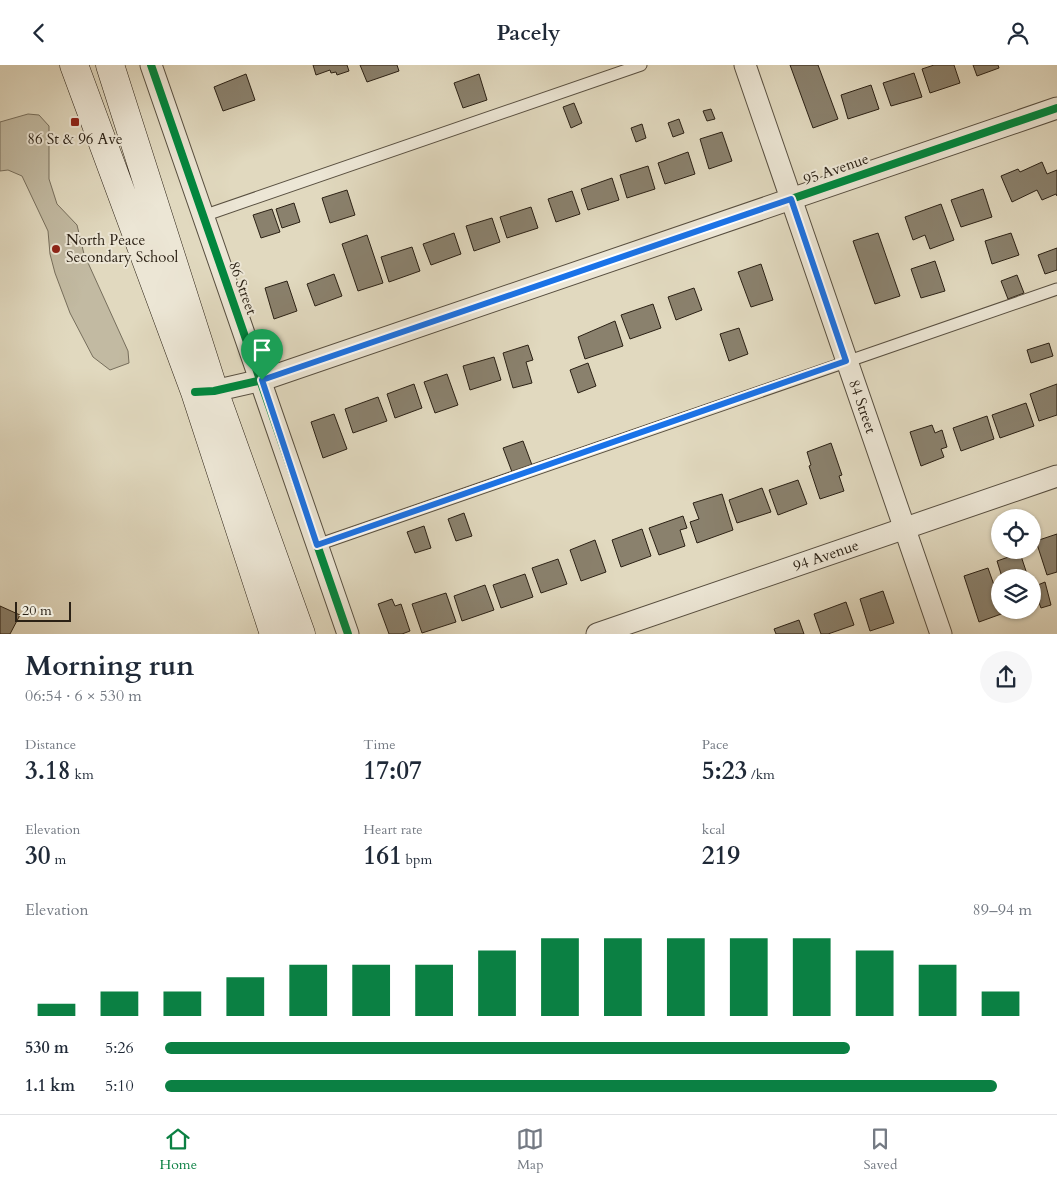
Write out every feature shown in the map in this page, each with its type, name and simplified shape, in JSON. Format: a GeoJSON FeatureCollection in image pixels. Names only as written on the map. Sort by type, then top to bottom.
{"type":"FeatureCollection","features":[{"type":"Feature","properties":{"kind":"main road"},"geometry":{"type":"LineString","coordinates":[[74,65],[301,634]]}},
{"type":"Feature","properties":{"kind":"main road"},"geometry":{"type":"LineString","coordinates":[[110,65],[274,634]]}},
{"type":"Feature","properties":{"kind":"street","name":"86 Street"},"geometry":{"type":"LineString","coordinates":[[151,65],[262,380],[348,634]]}},
{"type":"Feature","properties":{"kind":"street","name":"84 Street"},"geometry":{"type":"LineString","coordinates":[[745,65],[941,634]]}},
{"type":"Feature","properties":{"kind":"street","name":"95 Avenue"},"geometry":{"type":"LineString","coordinates":[[205,392],[262,380],[1057,107]]}},
{"type":"Feature","properties":{"kind":"street","name":"94 Avenue"},"geometry":{"type":"LineString","coordinates":[[597,634],[1057,476]]}},
{"type":"Feature","properties":{"kind":"lane"},"geometry":{"type":"LineString","coordinates":[[203,216],[641,65]]}},
{"type":"Feature","properties":{"kind":"lane"},"geometry":{"type":"LineString","coordinates":[[317,545],[1057,289]]}},
{"type":"Feature","properties":{"kind":"shaded area"},"geometry":{"type":"Polygon","coordinates":[[[28,114],[39,115],[49,126],[49,179],[57,204],[77,225],[84,254],[128,351],[129,363],[110,370],[93,357],[70,313],[55,273],[50,254],[48,231],[22,176],[8,170],[0,171],[0,122],[28,114]]]}},
{"type":"Feature","properties":{"kind":"building"},"geometry":{"type":"Polygon","coordinates":[[[313,65],[347,65],[349,71],[337,75],[336,72],[331,73],[330,70],[316,75],[313,65]]]}},
{"type":"Feature","properties":{"kind":"building"},"geometry":{"type":"Polygon","coordinates":[[[360,65],[397,65],[399,71],[367,82],[360,65]]]}},
{"type":"Feature","properties":{"kind":"building"},"geometry":{"type":"Polygon","coordinates":[[[790,65],[818,65],[838,119],[813,128],[790,65]]]}},
{"type":"Feature","properties":{"kind":"building"},"geometry":{"type":"Polygon","coordinates":[[[934,65],[954,65],[960,83],[930,93],[922,69],[934,65]]]}},
{"type":"Feature","properties":{"kind":"building"},"geometry":{"type":"Polygon","coordinates":[[[973,65],[998,65],[999,68],[977,76],[973,65]]]}},
{"type":"Feature","properties":{"kind":"building"},"geometry":{"type":"Polygon","coordinates":[[[914,73],[922,97],[891,106],[883,83],[914,73]]]}},
{"type":"Feature","properties":{"kind":"building"},"geometry":{"type":"Polygon","coordinates":[[[246,74],[255,100],[223,111],[214,87],[246,74]]]}},
{"type":"Feature","properties":{"kind":"building"},"geometry":{"type":"Polygon","coordinates":[[[479,74],[487,100],[463,108],[454,83],[479,74]]]}},
{"type":"Feature","properties":{"kind":"building"},"geometry":{"type":"Polygon","coordinates":[[[871,85],[879,109],[848,119],[841,95],[871,85]]]}},
{"type":"Feature","properties":{"kind":"building"},"geometry":{"type":"Polygon","coordinates":[[[574,103],[582,123],[571,128],[563,107],[574,103]]]}},
{"type":"Feature","properties":{"kind":"building"},"geometry":{"type":"Polygon","coordinates":[[[711,109],[715,119],[707,121],[703,111],[711,109]]]}},
{"type":"Feature","properties":{"kind":"building"},"geometry":{"type":"Polygon","coordinates":[[[679,119],[684,133],[673,137],[668,123],[679,119]]]}},
{"type":"Feature","properties":{"kind":"building"},"geometry":{"type":"Polygon","coordinates":[[[642,124],[646,138],[636,142],[631,128],[642,124]]]}},
{"type":"Feature","properties":{"kind":"building"},"geometry":{"type":"Polygon","coordinates":[[[722,132],[732,161],[709,169],[700,139],[722,132]]]}},
{"type":"Feature","properties":{"kind":"building"},"geometry":{"type":"Polygon","coordinates":[[[688,152],[695,174],[665,184],[658,163],[688,152]]]}},
{"type":"Feature","properties":{"kind":"building"},"geometry":{"type":"Polygon","coordinates":[[[1042,162],[1047,174],[1057,170],[1057,196],[1056,194],[1042,200],[1037,190],[1012,202],[1001,176],[1018,169],[1020,172],[1042,162]]]}},
{"type":"Feature","properties":{"kind":"building"},"geometry":{"type":"Polygon","coordinates":[[[648,166],[655,189],[627,198],[620,175],[648,166]]]}},
{"type":"Feature","properties":{"kind":"building"},"geometry":{"type":"Polygon","coordinates":[[[612,178],[619,200],[588,210],[581,189],[612,178]]]}},
{"type":"Feature","properties":{"kind":"building"},"geometry":{"type":"Polygon","coordinates":[[[983,189],[992,217],[961,227],[951,200],[983,189]]]}},
{"type":"Feature","properties":{"kind":"building"},"geometry":{"type":"Polygon","coordinates":[[[347,190],[355,215],[330,223],[322,198],[347,190]]]}},
{"type":"Feature","properties":{"kind":"building"},"geometry":{"type":"Polygon","coordinates":[[[572,191],[580,214],[556,222],[548,199],[572,191]]]}},
{"type":"Feature","properties":{"kind":"building"},"geometry":{"type":"Polygon","coordinates":[[[294,203],[300,222],[282,228],[276,209],[294,203]]]}},
{"type":"Feature","properties":{"kind":"building"},"geometry":{"type":"Polygon","coordinates":[[[941,204],[954,240],[930,249],[925,235],[913,240],[905,217],[941,204]]]}},
{"type":"Feature","properties":{"kind":"building"},"geometry":{"type":"Polygon","coordinates":[[[531,207],[538,228],[507,238],[500,217],[531,207]]]}},
{"type":"Feature","properties":{"kind":"building"},"geometry":{"type":"Polygon","coordinates":[[[272,209],[280,232],[261,238],[253,215],[272,209]]]}},
{"type":"Feature","properties":{"kind":"building"},"geometry":{"type":"Polygon","coordinates":[[[492,218],[500,242],[474,251],[466,226],[492,218]]]}},
{"type":"Feature","properties":{"kind":"building"},"geometry":{"type":"Polygon","coordinates":[[[454,233],[461,254],[431,265],[423,244],[454,233]]]}},
{"type":"Feature","properties":{"kind":"building"},"geometry":{"type":"Polygon","coordinates":[[[878,233],[900,296],[875,304],[853,241],[878,233]]]}},
{"type":"Feature","properties":{"kind":"building"},"geometry":{"type":"Polygon","coordinates":[[[1011,233],[1019,255],[992,264],[985,241],[1011,233]]]}},
{"type":"Feature","properties":{"kind":"building"},"geometry":{"type":"Polygon","coordinates":[[[367,235],[383,283],[358,291],[342,244],[367,235]]]}},
{"type":"Feature","properties":{"kind":"building"},"geometry":{"type":"Polygon","coordinates":[[[412,247],[420,271],[389,282],[381,257],[412,247]]]}},
{"type":"Feature","properties":{"kind":"building"},"geometry":{"type":"Polygon","coordinates":[[[1057,248],[1057,270],[1045,274],[1038,255],[1057,248]]]}},
{"type":"Feature","properties":{"kind":"building"},"geometry":{"type":"Polygon","coordinates":[[[935,261],[945,291],[921,298],[911,269],[935,261]]]}},
{"type":"Feature","properties":{"kind":"building"},"geometry":{"type":"Polygon","coordinates":[[[761,264],[773,300],[751,307],[738,272],[761,264]]]}},
{"type":"Feature","properties":{"kind":"building"},"geometry":{"type":"Polygon","coordinates":[[[334,274],[342,296],[315,306],[307,284],[334,274]]]}},
{"type":"Feature","properties":{"kind":"building"},"geometry":{"type":"Polygon","coordinates":[[[1017,275],[1024,293],[1008,299],[1001,281],[1017,275]]]}},
{"type":"Feature","properties":{"kind":"building"},"geometry":{"type":"Polygon","coordinates":[[[287,281],[297,311],[274,319],[265,288],[287,281]]]}},
{"type":"Feature","properties":{"kind":"building"},"geometry":{"type":"Polygon","coordinates":[[[694,288],[702,310],[676,320],[668,297],[694,288]]]}},
{"type":"Feature","properties":{"kind":"building"},"geometry":{"type":"Polygon","coordinates":[[[653,304],[661,328],[630,339],[621,315],[653,304]]]}},
{"type":"Feature","properties":{"kind":"building"},"geometry":{"type":"Polygon","coordinates":[[[615,321],[623,346],[585,359],[578,337],[615,321]]]}},
{"type":"Feature","properties":{"kind":"building"},"geometry":{"type":"Polygon","coordinates":[[[739,328],[748,354],[729,361],[720,334],[739,328]]]}},
{"type":"Feature","properties":{"kind":"building"},"geometry":{"type":"Polygon","coordinates":[[[1049,343],[1053,356],[1031,363],[1027,350],[1049,343]]]}},
{"type":"Feature","properties":{"kind":"building"},"geometry":{"type":"Polygon","coordinates":[[[528,345],[533,360],[526,362],[532,383],[513,388],[503,353],[528,345]]]}},
{"type":"Feature","properties":{"kind":"building"},"geometry":{"type":"Polygon","coordinates":[[[494,357],[501,380],[470,390],[463,366],[494,357]]]}},
{"type":"Feature","properties":{"kind":"building"},"geometry":{"type":"Polygon","coordinates":[[[588,363],[596,386],[578,393],[570,370],[588,363]]]}},
{"type":"Feature","properties":{"kind":"building"},"geometry":{"type":"Polygon","coordinates":[[[447,374],[458,405],[435,413],[424,382],[447,374]]]}},
{"type":"Feature","properties":{"kind":"building"},"geometry":{"type":"Polygon","coordinates":[[[414,384],[422,408],[395,418],[387,394],[414,384]]]}},
{"type":"Feature","properties":{"kind":"building"},"geometry":{"type":"Polygon","coordinates":[[[1057,384],[1057,415],[1039,421],[1030,394],[1057,384]]]}},
{"type":"Feature","properties":{"kind":"building"},"geometry":{"type":"Polygon","coordinates":[[[378,397],[387,421],[353,433],[345,409],[378,397]]]}},
{"type":"Feature","properties":{"kind":"building"},"geometry":{"type":"Polygon","coordinates":[[[1026,403],[1034,426],[1000,438],[992,415],[1026,403]]]}},
{"type":"Feature","properties":{"kind":"building"},"geometry":{"type":"Polygon","coordinates":[[[334,414],[347,449],[323,458],[311,422],[334,414]]]}},
{"type":"Feature","properties":{"kind":"building"},"geometry":{"type":"Polygon","coordinates":[[[987,416],[994,439],[961,451],[953,428],[987,416]]]}},
{"type":"Feature","properties":{"kind":"building"},"geometry":{"type":"Polygon","coordinates":[[[932,425],[935,433],[942,430],[947,447],[941,449],[944,457],[921,466],[910,432],[932,425]]]}},
{"type":"Feature","properties":{"kind":"building"},"geometry":{"type":"Polygon","coordinates":[[[523,441],[532,465],[512,472],[503,448],[523,441]]]}},
{"type":"Feature","properties":{"kind":"building"},"geometry":{"type":"Polygon","coordinates":[[[831,443],[842,475],[839,476],[844,491],[820,499],[809,466],[811,465],[807,452],[831,443]]]}},
{"type":"Feature","properties":{"kind":"building"},"geometry":{"type":"Polygon","coordinates":[[[798,480],[807,504],[778,515],[769,490],[798,480]]]}},
{"type":"Feature","properties":{"kind":"building"},"geometry":{"type":"Polygon","coordinates":[[[762,488],[771,512],[737,523],[729,500],[762,488]]]}},
{"type":"Feature","properties":{"kind":"building"},"geometry":{"type":"Polygon","coordinates":[[[722,494],[733,530],[697,543],[690,522],[699,519],[693,503],[722,494]]]}},
{"type":"Feature","properties":{"kind":"building"},"geometry":{"type":"Polygon","coordinates":[[[464,513],[472,536],[456,541],[448,519],[464,513]]]}},
{"type":"Feature","properties":{"kind":"building"},"geometry":{"type":"Polygon","coordinates":[[[683,516],[687,528],[680,530],[685,546],[659,555],[649,528],[683,516]]]}},
{"type":"Feature","properties":{"kind":"building"},"geometry":{"type":"Polygon","coordinates":[[[424,526],[431,548],[415,553],[407,532],[424,526]]]}},
{"type":"Feature","properties":{"kind":"building"},"geometry":{"type":"Polygon","coordinates":[[[642,529],[651,556],[621,567],[612,540],[642,529]]]}},
{"type":"Feature","properties":{"kind":"building"},"geometry":{"type":"Polygon","coordinates":[[[1057,534],[1057,572],[1047,575],[1041,556],[1041,539],[1057,534]]]}},
{"type":"Feature","properties":{"kind":"building"},"geometry":{"type":"Polygon","coordinates":[[[595,540],[606,572],[581,581],[570,550],[595,540]]]}},
{"type":"Feature","properties":{"kind":"building"},"geometry":{"type":"Polygon","coordinates":[[[558,559],[567,584],[541,593],[532,568],[558,559]]]}},
{"type":"Feature","properties":{"kind":"building"},"geometry":{"type":"Polygon","coordinates":[[[1003,559],[1022,559],[1025,569],[1000,569],[997,561],[1003,559]]]}},
{"type":"Feature","properties":{"kind":"building"},"geometry":{"type":"Polygon","coordinates":[[[988,568],[991,576],[991,618],[979,622],[964,576],[988,568]]]}},
{"type":"Feature","properties":{"kind":"building"},"geometry":{"type":"Polygon","coordinates":[[[525,574],[533,597],[501,608],[493,585],[525,574]]]}},
{"type":"Feature","properties":{"kind":"building"},"geometry":{"type":"Polygon","coordinates":[[[1045,582],[1051,605],[1041,608],[1041,584],[1045,582]]]}},
{"type":"Feature","properties":{"kind":"building"},"geometry":{"type":"Polygon","coordinates":[[[485,585],[494,610],[462,621],[454,596],[485,585]]]}},
{"type":"Feature","properties":{"kind":"building"},"geometry":{"type":"Polygon","coordinates":[[[883,591],[894,623],[870,631],[860,599],[883,591]]]}},
{"type":"Feature","properties":{"kind":"building"},"geometry":{"type":"Polygon","coordinates":[[[446,593],[456,622],[422,633],[412,604],[446,593]]]}},
{"type":"Feature","properties":{"kind":"building"},"geometry":{"type":"Polygon","coordinates":[[[392,599],[395,606],[401,604],[410,631],[402,634],[389,634],[378,604],[392,599]]]}},
{"type":"Feature","properties":{"kind":"building"},"geometry":{"type":"Polygon","coordinates":[[[846,602],[854,625],[828,634],[821,634],[814,614],[846,602]]]}},
{"type":"Feature","properties":{"kind":"building"},"geometry":{"type":"Polygon","coordinates":[[[0,606],[20,615],[10,634],[0,634],[0,606]]]}},
{"type":"Feature","properties":{"kind":"building"},"geometry":{"type":"Polygon","coordinates":[[[799,620],[804,634],[776,634],[774,629],[799,620]]]}},
{"type":"Feature","properties":{"kind":"cycle path"},"geometry":{"type":"LineString","coordinates":[[151,65],[348,634]]}},
{"type":"Feature","properties":{"kind":"cycle path"},"geometry":{"type":"LineString","coordinates":[[195,392],[214,391],[262,380],[1057,108]]}},
{"type":"Feature","properties":{"kind":"place","name":"86 St & 96 Ave"},"geometry":{"type":"Point","coordinates":[75,122]}},
{"type":"Feature","properties":{"kind":"place","name":"North Peace Secondary School"},"geometry":{"type":"Point","coordinates":[56,249]}},
{"type":"Feature","properties":{"kind":"route"},"geometry":{"type":"LineString","coordinates":[[791,199],[846,361],[317,545],[262,380],[791,199]]}}]}
